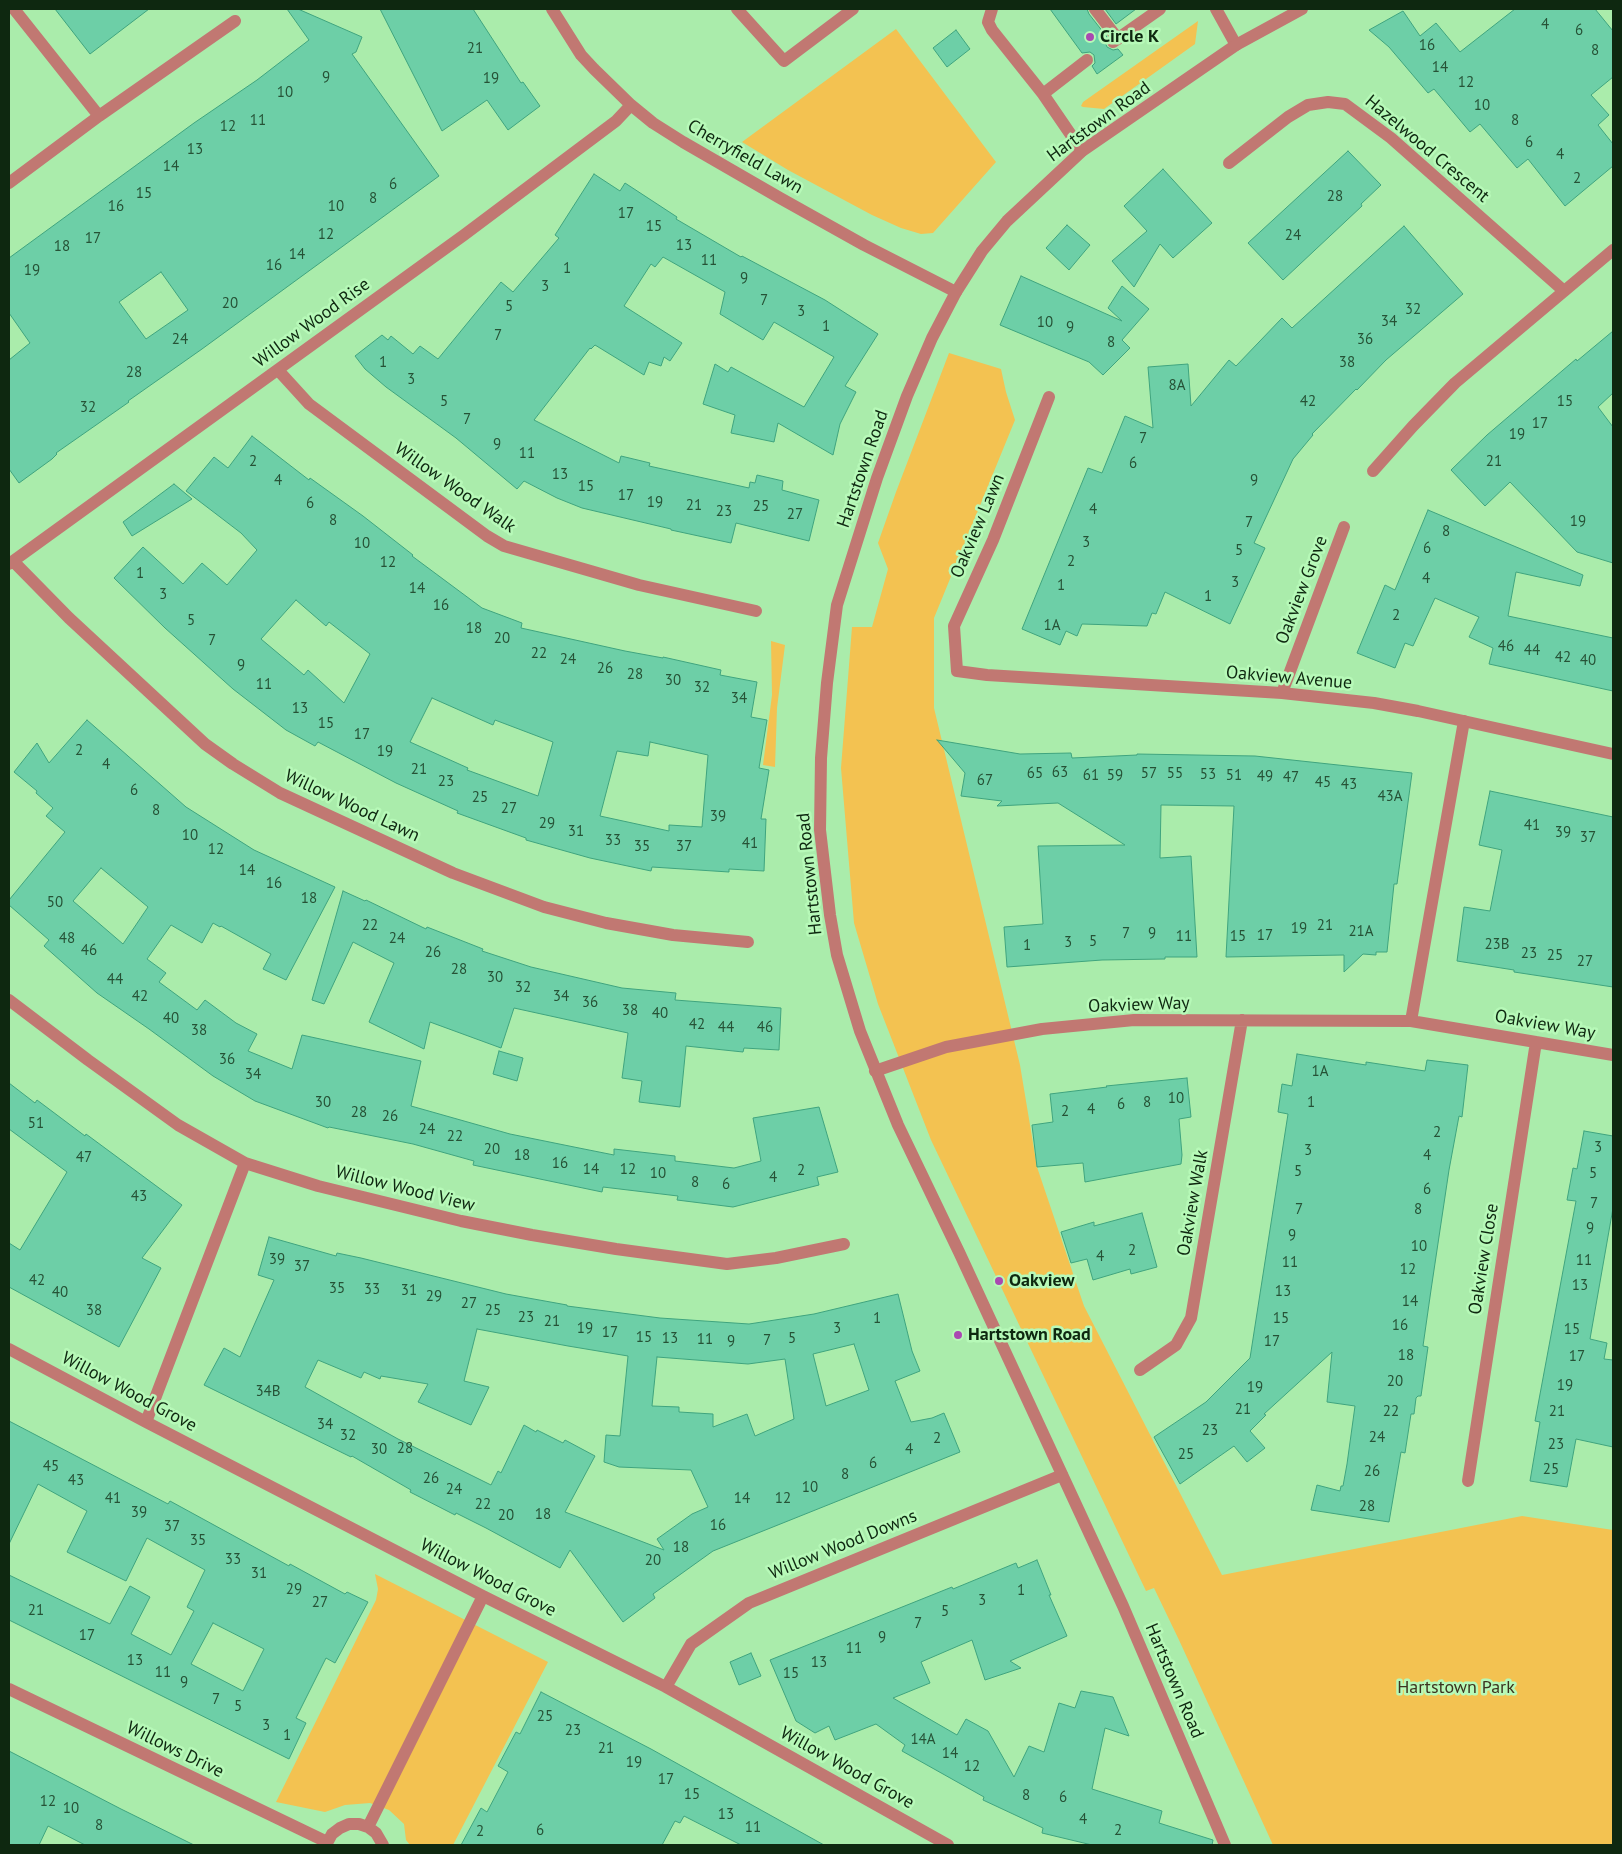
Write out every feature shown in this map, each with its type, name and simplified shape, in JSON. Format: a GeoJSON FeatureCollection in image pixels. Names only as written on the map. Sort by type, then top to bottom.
{"type":"FeatureCollection","features":[{"type":"Feature","properties":{"kind":"street"},"geometry":{"type":"LineString","coordinates":[[14,9],[99,116]]}},
{"type":"Feature","properties":{"kind":"street","name":"Cherryfield Lawn"},"geometry":{"type":"LineString","coordinates":[[552,9],[581,55],[601,77],[653,123],[708,157],[864,245],[956,292]]}},
{"type":"Feature","properties":{"kind":"street"},"geometry":{"type":"LineString","coordinates":[[738,9],[784,62],[853,9]]}},
{"type":"Feature","properties":{"kind":"street"},"geometry":{"type":"LineString","coordinates":[[992,9],[988,22],[992,30],[1043,94],[1082,151]]}},
{"type":"Feature","properties":{"kind":"street"},"geometry":{"type":"LineString","coordinates":[[1095,9],[1116,41],[1160,9]]}},
{"type":"Feature","properties":{"kind":"street"},"geometry":{"type":"LineString","coordinates":[[1216,9],[1236,45]]}},
{"type":"Feature","properties":{"kind":"street","name":"Hartstown Road"},"geometry":{"type":"LineString","coordinates":[[1225,1845],[1123,1606],[898,1125],[875,1071],[847,992],[830,915],[820,830],[821,758],[827,683],[837,605],[877,478],[907,396],[925,354],[956,292],[982,251],[1007,220],[1082,151],[1236,45],[1302,9]]}},
{"type":"Feature","properties":{"kind":"street"},"geometry":{"type":"LineString","coordinates":[[9,183],[99,116],[235,21]]}},
{"type":"Feature","properties":{"kind":"street"},"geometry":{"type":"LineString","coordinates":[[1043,94],[1088,60]]}},
{"type":"Feature","properties":{"kind":"street","name":"Hazelwood Crescent"},"geometry":{"type":"LineString","coordinates":[[1229,163],[1288,117],[1308,105],[1328,102],[1345,104],[1391,138],[1564,291]]}},
{"type":"Feature","properties":{"kind":"street","name":"Willow Wood Rise"},"geometry":{"type":"LineString","coordinates":[[11,562],[555,168],[616,121],[631,105]]}},
{"type":"Feature","properties":{"kind":"street"},"geometry":{"type":"LineString","coordinates":[[1373,471],[1455,383],[1613,250]]}},
{"type":"Feature","properties":{"kind":"street","name":"Willow Wood Walk"},"geometry":{"type":"LineString","coordinates":[[278,370],[309,404],[486,536],[504,546],[639,585],[756,611]]}},
{"type":"Feature","properties":{"kind":"street","name":"Oakview Lawn"},"geometry":{"type":"LineString","coordinates":[[957,671],[954,626],[993,540],[1049,397]]}},
{"type":"Feature","properties":{"kind":"street","name":"Oakview Grove"},"geometry":{"type":"LineString","coordinates":[[1282,693],[1344,527]]}},
{"type":"Feature","properties":{"kind":"street","name":"Willow Wood Lawn"},"geometry":{"type":"LineString","coordinates":[[11,562],[205,744],[280,793],[460,876],[544,907],[606,923],[673,935],[748,942]]}},
{"type":"Feature","properties":{"kind":"street","name":"Oakview Avenue"},"geometry":{"type":"LineString","coordinates":[[957,671],[987,675],[1282,693],[1374,703],[1613,754]]}},
{"type":"Feature","properties":{"kind":"street"},"geometry":{"type":"LineString","coordinates":[[1411,1021],[1464,721]]}},
{"type":"Feature","properties":{"kind":"street","name":"Willow Wood View"},"geometry":{"type":"LineString","coordinates":[[9,1000],[88,1060],[178,1124],[245,1163],[318,1186],[461,1222],[645,1253],[727,1264],[776,1258],[844,1244]]}},
{"type":"Feature","properties":{"kind":"street","name":"Oakview Way"},"geometry":{"type":"LineString","coordinates":[[875,1071],[946,1047],[1042,1029],[1134,1020],[1411,1021],[1613,1055]]}},
{"type":"Feature","properties":{"kind":"street","name":"Oakview Walk"},"geometry":{"type":"LineString","coordinates":[[1140,1370],[1176,1345],[1191,1318],[1242,1020]]}},
{"type":"Feature","properties":{"kind":"street","name":"Oakview Close"},"geometry":{"type":"LineString","coordinates":[[1468,1481],[1536,1042]]}},
{"type":"Feature","properties":{"kind":"street"},"geometry":{"type":"LineString","coordinates":[[146,1422],[245,1163]]}},
{"type":"Feature","properties":{"kind":"street","name":"Willow Wood Grove"},"geometry":{"type":"LineString","coordinates":[[9,1349],[483,1596],[666,1687],[948,1845]]}},
{"type":"Feature","properties":{"kind":"street","name":"Willow Wood Downs"},"geometry":{"type":"LineString","coordinates":[[666,1687],[691,1644],[748,1602],[1062,1475]]}},
{"type":"Feature","properties":{"kind":"street"},"geometry":{"type":"LineString","coordinates":[[368,1827],[483,1596]]}},
{"type":"Feature","properties":{"kind":"street","name":"Willows Drive"},"geometry":{"type":"LineString","coordinates":[[9,1689],[326,1844]]}},
{"type":"Feature","properties":{"kind":"street"},"geometry":{"type":"LineString","coordinates":[[326,1844],[332,1834],[340,1828],[349,1824],[359,1824],[376,1832],[383,1845]]}},
{"type":"Feature","properties":{"kind":"green space"},"geometry":{"type":"Polygon","coordinates":[[[1198,21],[1195,44],[1104,109],[1081,106],[1083,102],[1198,21]]]}},
{"type":"Feature","properties":{"kind":"green space"},"geometry":{"type":"Polygon","coordinates":[[[896,29],[996,162],[933,233],[921,234],[901,228],[872,215],[788,170],[742,142],[896,29]]]}},
{"type":"Feature","properties":{"kind":"green space","name":"Hartstown Park"},"geometry":{"type":"Polygon","coordinates":[[[949,353],[1001,369],[1015,420],[934,618],[934,708],[1020,1065],[1037,1167],[1084,1306],[1222,1575],[1522,1516],[1613,1530],[1613,1845],[1273,1845],[1154,1588],[1146,1591],[931,1140],[878,1004],[854,923],[841,768],[852,627],[872,627],[888,569],[878,543],[949,353]]]}},
{"type":"Feature","properties":{"kind":"green space"},"geometry":{"type":"Polygon","coordinates":[[[771,641],[785,645],[777,708],[775,767],[763,765],[772,695],[771,641]]]}},
{"type":"Feature","properties":{"kind":"green space"},"geometry":{"type":"Polygon","coordinates":[[[375,1574],[548,1662],[453,1845],[410,1845],[406,1840],[404,1824],[389,1810],[370,1803],[345,1805],[325,1812],[276,1802],[376,1600],[378,1589],[375,1574]]]}},
{"type":"Feature","properties":{"kind":"building"},"geometry":{"type":"Polygon","coordinates":[[[55,9],[149,9],[90,54],[55,9]]]}},
{"type":"Feature","properties":{"kind":"building"},"geometry":{"type":"Polygon","coordinates":[[[287,9],[298,9],[362,37],[356,52],[352,54],[439,176],[56,453],[52,459],[19,483],[9,469],[9,360],[30,343],[9,313],[9,258],[194,123],[257,80],[309,40],[287,9]],[[161,272],[119,302],[146,339],[188,310],[161,272]]]}},
{"type":"Feature","properties":{"kind":"building"},"geometry":{"type":"Polygon","coordinates":[[[380,9],[473,9],[521,83],[523,82],[540,106],[508,130],[487,100],[442,131],[380,9]]]}},
{"type":"Feature","properties":{"kind":"building","name":"Circle K"},"geometry":{"type":"Polygon","coordinates":[[[1050,9],[1087,9],[1107,37],[1105,42],[1107,47],[1113,50],[1118,49],[1123,55],[1097,74],[1092,66],[1095,63],[1094,55],[1090,52],[1082,53],[1050,9]]]}},
{"type":"Feature","properties":{"kind":"building"},"geometry":{"type":"Polygon","coordinates":[[[1105,9],[1136,9],[1116,24],[1105,9]]]}},
{"type":"Feature","properties":{"kind":"building"},"geometry":{"type":"Polygon","coordinates":[[[1515,9],[1595,9],[1613,31],[1613,77],[1591,95],[1609,115],[1598,125],[1613,144],[1613,166],[1565,206],[1528,159],[1517,168],[1480,124],[1470,132],[1434,89],[1428,93],[1389,47],[1369,30],[1403,11],[1420,36],[1436,23],[1460,52],[1515,9]]]}},
{"type":"Feature","properties":{"kind":"building"},"geometry":{"type":"Polygon","coordinates":[[[956,30],[970,49],[947,67],[933,48],[956,30]]]}},
{"type":"Feature","properties":{"kind":"building"},"geometry":{"type":"Polygon","coordinates":[[[1348,151],[1381,185],[1361,204],[1362,206],[1283,280],[1248,243],[1348,151]]]}},
{"type":"Feature","properties":{"kind":"building"},"geometry":{"type":"Polygon","coordinates":[[[1163,169],[1212,223],[1173,258],[1160,244],[1134,287],[1112,261],[1147,231],[1124,206],[1163,169]]]}},
{"type":"Feature","properties":{"kind":"building"},"geometry":{"type":"Polygon","coordinates":[[[594,174],[620,191],[625,183],[677,217],[676,219],[741,257],[825,300],[878,334],[845,386],[856,392],[840,424],[833,455],[778,423],[774,442],[731,433],[735,415],[703,404],[715,364],[728,372],[731,367],[804,407],[834,357],[774,322],[763,340],[720,314],[725,292],[663,257],[655,267],[651,264],[624,306],[682,343],[670,361],[664,357],[661,366],[649,362],[644,375],[595,345],[590,348],[534,420],[619,463],[621,456],[650,463],[649,466],[749,488],[750,482],[755,483],[757,475],[783,481],[782,490],[819,500],[809,541],[736,523],[731,543],[582,508],[524,481],[517,489],[456,438],[386,387],[365,369],[355,356],[382,335],[388,340],[391,336],[413,354],[420,346],[438,359],[501,282],[513,292],[559,238],[555,235],[594,174]]]}},
{"type":"Feature","properties":{"kind":"building"},"geometry":{"type":"Polygon","coordinates":[[[1067,225],[1090,245],[1069,270],[1046,248],[1067,225]]]}},
{"type":"Feature","properties":{"kind":"building"},"geometry":{"type":"Polygon","coordinates":[[[1404,226],[1463,294],[1386,360],[1356,389],[1312,434],[1293,459],[1254,543],[1265,548],[1230,624],[1165,592],[1156,614],[1152,613],[1147,626],[1082,624],[1077,636],[1066,631],[1060,645],[1022,629],[1088,468],[1102,473],[1125,416],[1153,428],[1148,367],[1188,364],[1191,406],[1229,360],[1236,366],[1282,318],[1292,328],[1404,226]]]}},
{"type":"Feature","properties":{"kind":"building"},"geometry":{"type":"Polygon","coordinates":[[[1021,276],[1122,321],[1108,308],[1122,286],[1149,309],[1122,340],[1130,348],[1103,375],[1089,362],[1000,325],[1021,276]]]}},
{"type":"Feature","properties":{"kind":"building"},"geometry":{"type":"Polygon","coordinates":[[[1613,331],[1613,393],[1598,407],[1613,427],[1613,563],[1577,552],[1510,482],[1485,506],[1451,470],[1487,435],[1576,359],[1577,361],[1613,331]]]}},
{"type":"Feature","properties":{"kind":"building"},"geometry":{"type":"Polygon","coordinates":[[[252,436],[309,480],[310,478],[363,516],[412,556],[482,608],[522,623],[521,628],[721,670],[720,675],[757,682],[751,717],[767,720],[759,768],[769,770],[761,819],[766,819],[764,871],[729,869],[729,872],[652,867],[651,871],[590,858],[526,840],[526,838],[457,813],[458,811],[396,783],[318,742],[315,746],[286,730],[233,689],[165,628],[114,578],[143,547],[183,584],[202,563],[227,585],[257,550],[241,533],[186,491],[214,457],[228,468],[252,436]],[[296,600],[261,639],[304,675],[308,670],[344,703],[370,654],[329,622],[326,626],[296,600]],[[432,698],[410,742],[468,768],[467,770],[538,796],[553,742],[495,720],[493,725],[432,698]],[[650,742],[648,756],[617,751],[600,816],[669,831],[669,825],[702,827],[708,755],[650,742]]]}},
{"type":"Feature","properties":{"kind":"building"},"geometry":{"type":"Polygon","coordinates":[[[174,484],[192,499],[132,536],[123,522],[174,484]]]}},
{"type":"Feature","properties":{"kind":"building"},"geometry":{"type":"Polygon","coordinates":[[[1428,510],[1583,575],[1580,586],[1516,572],[1508,616],[1613,638],[1613,691],[1489,664],[1493,648],[1469,637],[1479,617],[1435,598],[1413,646],[1405,643],[1395,668],[1357,653],[1385,585],[1395,590],[1428,510]]]}},
{"type":"Feature","properties":{"kind":"building"},"geometry":{"type":"Polygon","coordinates":[[[87,720],[186,807],[254,850],[335,887],[286,980],[263,969],[271,954],[213,923],[202,943],[171,925],[147,959],[166,973],[159,982],[197,1010],[205,1000],[236,1023],[257,1034],[248,1051],[292,1069],[302,1035],[421,1061],[411,1106],[510,1134],[614,1155],[614,1149],[675,1156],[675,1161],[734,1168],[761,1161],[753,1118],[819,1107],[838,1172],[817,1177],[819,1185],[733,1207],[677,1200],[678,1196],[603,1187],[602,1192],[473,1165],[474,1161],[413,1144],[328,1128],[255,1101],[213,1076],[97,993],[44,946],[49,940],[9,905],[9,900],[65,832],[46,816],[53,808],[36,793],[37,791],[14,772],[37,743],[49,763],[87,720]],[[101,868],[73,901],[123,944],[148,907],[101,868]]]}},
{"type":"Feature","properties":{"kind":"building"},"geometry":{"type":"Polygon","coordinates":[[[937,740],[1020,754],[1071,753],[1072,758],[1137,754],[1255,756],[1412,773],[1397,884],[1394,884],[1387,952],[1376,952],[1376,955],[1363,954],[1344,972],[1344,955],[1226,957],[1234,806],[1161,805],[1160,858],[1191,856],[1197,957],[1102,960],[1007,967],[1004,927],[1043,924],[1038,846],[1125,845],[1058,803],[997,806],[1002,801],[961,796],[965,773],[937,740]]]}},
{"type":"Feature","properties":{"kind":"building"},"geometry":{"type":"Polygon","coordinates":[[[1490,791],[1613,817],[1613,987],[1457,961],[1464,907],[1490,911],[1502,850],[1479,845],[1490,791]]]}},
{"type":"Feature","properties":{"kind":"building"},"geometry":{"type":"Polygon","coordinates":[[[343,891],[426,929],[427,927],[483,949],[482,951],[531,967],[622,988],[676,993],[675,1000],[781,1008],[779,1050],[744,1048],[743,1052],[686,1046],[680,1107],[639,1102],[642,1081],[622,1078],[628,1033],[514,1008],[501,1048],[430,1022],[424,1049],[369,1022],[394,963],[353,942],[324,1004],[312,1000],[343,891]]]}},
{"type":"Feature","properties":{"kind":"building"},"geometry":{"type":"Polygon","coordinates":[[[499,1051],[523,1058],[517,1081],[493,1074],[499,1051]]]}},
{"type":"Feature","properties":{"kind":"building"},"geometry":{"type":"Polygon","coordinates":[[[1297,1054],[1366,1065],[1366,1062],[1425,1071],[1427,1060],[1468,1065],[1462,1117],[1459,1116],[1449,1170],[1423,1346],[1428,1347],[1421,1396],[1416,1398],[1414,1414],[1411,1414],[1405,1453],[1401,1452],[1389,1522],[1311,1510],[1317,1485],[1340,1491],[1341,1486],[1343,1486],[1355,1406],[1327,1402],[1332,1352],[1264,1414],[1266,1415],[1250,1431],[1265,1448],[1247,1462],[1234,1446],[1180,1484],[1154,1437],[1206,1402],[1250,1358],[1288,1114],[1278,1112],[1282,1084],[1292,1086],[1297,1054]]]}},
{"type":"Feature","properties":{"kind":"building"},"geometry":{"type":"Polygon","coordinates":[[[1187,1078],[1191,1117],[1179,1119],[1181,1164],[1085,1182],[1083,1163],[1037,1167],[1032,1125],[1053,1122],[1050,1094],[1187,1078]]]}},
{"type":"Feature","properties":{"kind":"building"},"geometry":{"type":"Polygon","coordinates":[[[9,1083],[35,1103],[37,1100],[85,1136],[86,1134],[182,1205],[142,1258],[161,1268],[119,1347],[9,1287],[9,1243],[20,1250],[67,1172],[9,1129],[9,1083]]]}},
{"type":"Feature","properties":{"kind":"building"},"geometry":{"type":"Polygon","coordinates":[[[1584,1131],[1613,1136],[1613,1208],[1590,1339],[1607,1343],[1604,1359],[1613,1360],[1613,1447],[1576,1439],[1567,1487],[1530,1481],[1540,1422],[1535,1421],[1576,1201],[1567,1200],[1573,1168],[1577,1169],[1584,1131]]]}},
{"type":"Feature","properties":{"kind":"building"},"geometry":{"type":"Polygon","coordinates":[[[1142,1213],[1157,1267],[1131,1274],[1130,1269],[1093,1280],[1087,1259],[1071,1263],[1061,1232],[1094,1222],[1094,1226],[1142,1213]]]}},
{"type":"Feature","properties":{"kind":"building"},"geometry":{"type":"Polygon","coordinates":[[[269,1237],[336,1256],[337,1253],[361,1258],[506,1294],[567,1306],[660,1318],[749,1324],[814,1314],[898,1294],[912,1351],[920,1371],[895,1381],[911,1422],[932,1418],[944,1413],[960,1452],[713,1551],[653,1594],[655,1598],[623,1622],[570,1550],[560,1568],[486,1528],[456,1513],[455,1515],[410,1492],[411,1490],[352,1456],[204,1385],[224,1348],[240,1357],[274,1280],[258,1275],[269,1237]],[[477,1329],[464,1381],[489,1387],[471,1425],[418,1402],[428,1384],[381,1376],[380,1379],[364,1372],[361,1378],[318,1360],[305,1387],[398,1439],[491,1485],[498,1471],[501,1473],[524,1425],[563,1443],[565,1440],[595,1456],[565,1512],[664,1550],[657,1539],[692,1514],[708,1507],[691,1470],[619,1467],[604,1462],[606,1435],[620,1436],[628,1356],[477,1329]],[[854,1344],[813,1354],[826,1406],[869,1390],[854,1344]],[[657,1357],[652,1406],[679,1407],[679,1412],[713,1414],[713,1427],[747,1414],[755,1436],[794,1419],[785,1359],[748,1364],[657,1357]]]}},
{"type":"Feature","properties":{"kind":"building"},"geometry":{"type":"Polygon","coordinates":[[[9,1421],[168,1504],[170,1501],[289,1566],[290,1564],[345,1594],[347,1592],[368,1602],[335,1663],[326,1658],[296,1718],[306,1723],[289,1759],[9,1620],[9,1575],[110,1624],[130,1586],[150,1597],[131,1634],[171,1655],[194,1611],[187,1607],[205,1570],[147,1538],[126,1581],[67,1552],[87,1511],[38,1484],[9,1544],[9,1421]],[[213,1623],[191,1664],[243,1691],[264,1649],[213,1623]]]}},
{"type":"Feature","properties":{"kind":"building"},"geometry":{"type":"Polygon","coordinates":[[[1037,1560],[1051,1595],[1049,1595],[1067,1636],[1010,1661],[1021,1668],[985,1680],[972,1640],[921,1662],[930,1683],[893,1698],[957,1735],[966,1719],[988,1731],[1014,1777],[1029,1746],[1044,1752],[1059,1703],[1075,1708],[1081,1691],[1113,1697],[1129,1736],[1105,1728],[1092,1789],[1162,1811],[1159,1823],[1213,1840],[1212,1845],[1092,1845],[1042,1833],[1043,1828],[983,1800],[984,1797],[902,1751],[905,1745],[876,1724],[835,1740],[829,1726],[815,1733],[796,1721],[770,1660],[1016,1563],[1018,1568],[1037,1560]]]}},
{"type":"Feature","properties":{"kind":"building"},"geometry":{"type":"Polygon","coordinates":[[[751,1653],[761,1676],[739,1685],[730,1662],[751,1653]]]}},
{"type":"Feature","properties":{"kind":"building"},"geometry":{"type":"Polygon","coordinates":[[[541,1692],[651,1749],[824,1845],[741,1845],[684,1816],[680,1823],[675,1821],[662,1845],[461,1845],[481,1808],[487,1812],[508,1772],[498,1766],[516,1732],[520,1734],[541,1692]]]}},
{"type":"Feature","properties":{"kind":"building"},"geometry":{"type":"Polygon","coordinates":[[[9,1751],[194,1845],[85,1845],[48,1826],[39,1845],[9,1845],[9,1751]]]}},
{"type":"Feature","properties":{"kind":"place","name":"Circle K"},"geometry":{"type":"Point","coordinates":[1090,37]}},
{"type":"Feature","properties":{"kind":"place","name":"Oakview"},"geometry":{"type":"Point","coordinates":[999,1281]}},
{"type":"Feature","properties":{"kind":"place","name":"Hartstown Road"},"geometry":{"type":"Point","coordinates":[958,1335]}}]}
